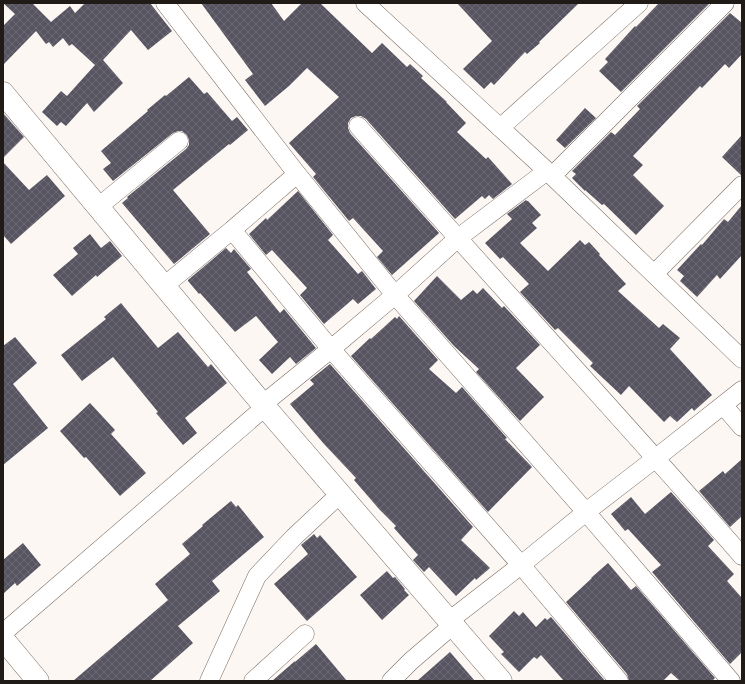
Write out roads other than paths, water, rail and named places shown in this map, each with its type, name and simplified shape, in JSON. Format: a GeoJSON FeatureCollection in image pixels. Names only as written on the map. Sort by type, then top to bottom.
{"type":"FeatureCollection","features":[{"type":"Feature","properties":{"kind":"street"},"geometry":{"type":"LineString","coordinates":[[165,3],[297,174],[395,295],[586,512],[731,681]]}},
{"type":"Feature","properties":{"kind":"street"},"geometry":{"type":"LineString","coordinates":[[365,3],[549,174],[742,359]]}},
{"type":"Feature","properties":{"kind":"street"},"geometry":{"type":"LineString","coordinates":[[500,128],[639,3]]}},
{"type":"Feature","properties":{"kind":"street"},"geometry":{"type":"LineString","coordinates":[[3,633],[264,406],[395,295],[458,238],[549,174],[725,3]]}},
{"type":"Feature","properties":{"kind":"street"},"geometry":{"type":"LineString","coordinates":[[3,94],[264,406],[452,622],[501,681]]}},
{"type":"Feature","properties":{"kind":"street"},"geometry":{"type":"LineString","coordinates":[[358,126],[742,556]]}},
{"type":"Feature","properties":{"kind":"street"},"geometry":{"type":"LineString","coordinates":[[98,207],[179,141]]}},
{"type":"Feature","properties":{"kind":"street"},"geometry":{"type":"LineString","coordinates":[[164,286],[297,174]]}},
{"type":"Feature","properties":{"kind":"street"},"geometry":{"type":"LineString","coordinates":[[654,274],[742,184]]}},
{"type":"Feature","properties":{"kind":"street"},"geometry":{"type":"LineString","coordinates":[[232,230],[331,349],[521,565],[619,681]]}},
{"type":"Feature","properties":{"kind":"street"},"geometry":{"type":"LineString","coordinates":[[391,681],[452,622],[586,512],[742,390]]}},
{"type":"Feature","properties":{"kind":"street"},"geometry":{"type":"LineString","coordinates":[[723,405],[742,426]]}},
{"type":"Feature","properties":{"kind":"street"},"geometry":{"type":"LineString","coordinates":[[210,681],[258,576],[294,537],[340,494]]}},
{"type":"Feature","properties":{"kind":"street"},"geometry":{"type":"LineString","coordinates":[[253,681],[305,634]]}},
{"type":"Feature","properties":{"kind":"street"},"geometry":{"type":"LineString","coordinates":[[3,639],[38,681]]}}]}
